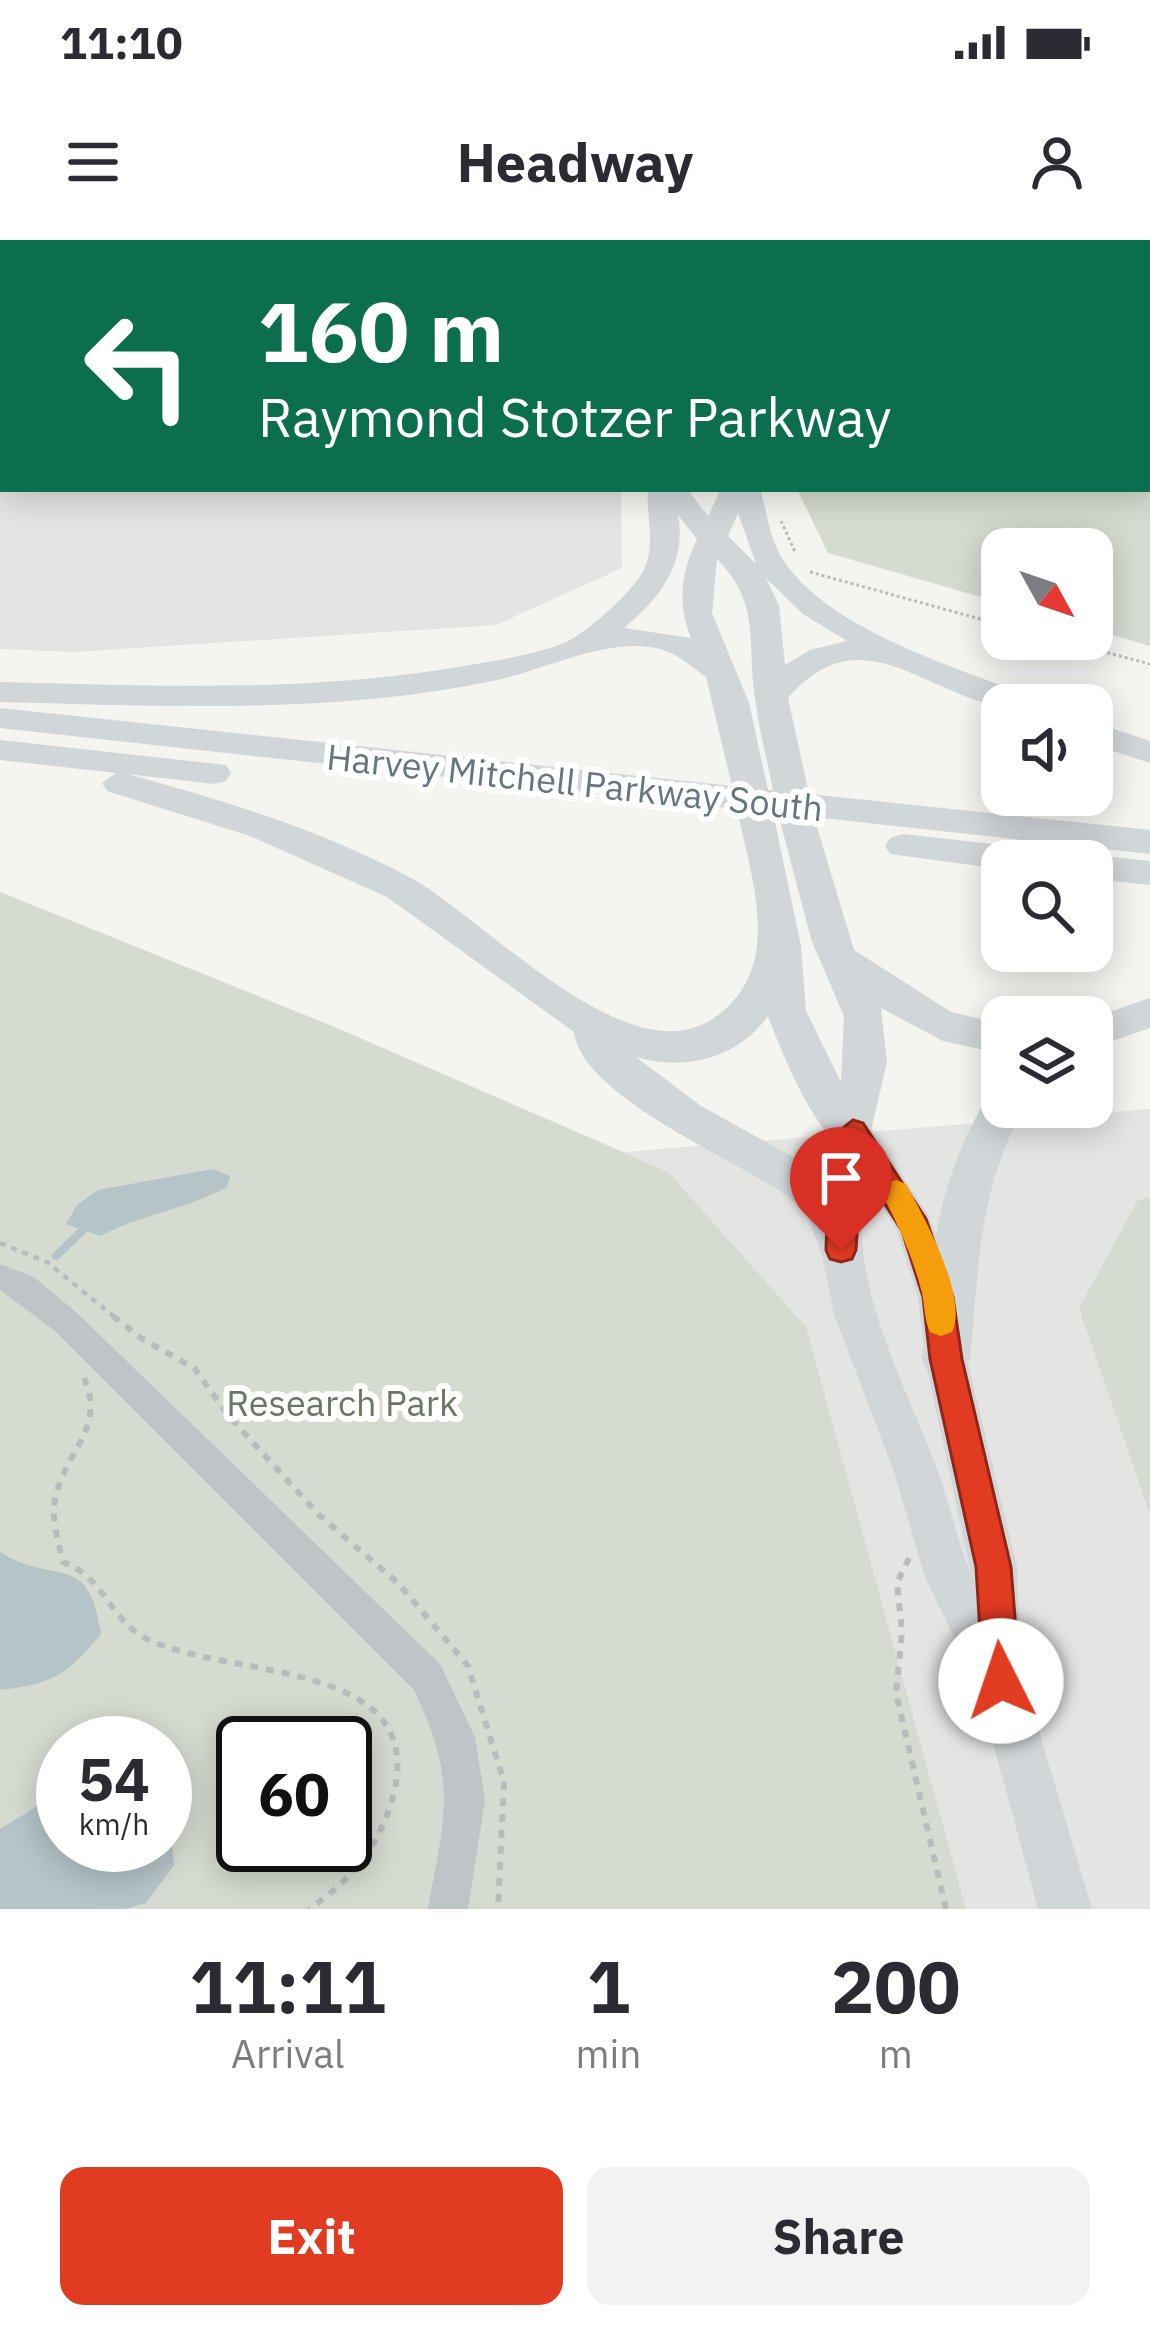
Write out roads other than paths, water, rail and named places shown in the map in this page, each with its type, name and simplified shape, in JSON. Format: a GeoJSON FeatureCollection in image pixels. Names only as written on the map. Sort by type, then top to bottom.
{"type":"FeatureCollection","features":[{"type":"Feature","properties":{"kind":"highway"},"geometry":{"type":"LineString","coordinates":[[580,645],[629,609],[658,576],[667,529],[662,492]]}},
{"type":"Feature","properties":{"kind":"highway"},"geometry":{"type":"LineString","coordinates":[[675,492],[750,575],[764,606],[774,715],[821,912],[864,1016],[862,1097],[853,1131]]}},
{"type":"Feature","properties":{"kind":"highway"},"geometry":{"type":"LineString","coordinates":[[734,492],[698,569],[694,599],[723,674],[737,734],[780,930],[786,1011],[812,1074],[853,1131]]}},
{"type":"Feature","properties":{"kind":"highway"},"geometry":{"type":"LineString","coordinates":[[747,492],[768,559],[793,591],[841,624],[981,688]]}},
{"type":"Feature","properties":{"kind":"highway"},"geometry":{"type":"LineString","coordinates":[[0,692],[225,698],[354,691],[494,671],[628,635],[667,639],[695,652],[723,674]]}},
{"type":"Feature","properties":{"kind":"highway"},"geometry":{"type":"LineString","coordinates":[[774,715],[798,665],[826,652],[873,650],[923,664]]}},
{"type":"Feature","properties":{"kind":"highway","name":"Harvey Mitchell Parkway South"},"geometry":{"type":"LineString","coordinates":[[0,718],[1150,842]]}},
{"type":"Feature","properties":{"kind":"highway"},"geometry":{"type":"LineString","coordinates":[[1113,740],[1150,753]]}},
{"type":"Feature","properties":{"kind":"highway","name":"Harvey Mitchell Parkway South"},"geometry":{"type":"LineString","coordinates":[[0,750],[981,855]]}},
{"type":"Feature","properties":{"kind":"highway"},"geometry":{"type":"LineString","coordinates":[[0,762],[195,804],[354,865],[454,923],[585,1024],[629,1043],[655,1048],[703,1045],[747,1016],[780,930]]}},
{"type":"Feature","properties":{"kind":"highway"},"geometry":{"type":"LineString","coordinates":[[1113,869],[1150,873]]}},
{"type":"Feature","properties":{"kind":"highway"},"geometry":{"type":"LineString","coordinates":[[842,960],[907,1009],[948,1028],[981,1035]]}},
{"type":"Feature","properties":{"kind":"highway"},"geometry":{"type":"LineString","coordinates":[[1113,1025],[1150,1012]]}},
{"type":"Feature","properties":{"kind":"highway"},"geometry":{"type":"LineString","coordinates":[[585,1024],[598,1043],[659,1096],[704,1129],[794,1177],[816,1195],[833,1220],[841,1250]]}},
{"type":"Feature","properties":{"kind":"highway"},"geometry":{"type":"LineString","coordinates":[[946,1359],[962,1194],[991,1128]]}},
{"type":"Feature","properties":{"kind":"main road"},"geometry":{"type":"LineString","coordinates":[[853,1131],[843,1188],[841,1250],[854,1314],[916,1472],[948,1577],[1001,1681],[1065,1909]]}},
{"type":"Feature","properties":{"kind":"main road"},"geometry":{"type":"LineString","coordinates":[[853,1131],[915,1228],[938,1297],[946,1359],[994,1567],[1001,1681]]}},
{"type":"Feature","properties":{"kind":"street"},"geometry":{"type":"LineString","coordinates":[[0,1276],[23,1286],[66,1322],[427,1677],[456,1737],[466,1800],[448,1909]]}},
{"type":"Feature","properties":{"kind":"waterway"},"geometry":{"type":"LineString","coordinates":[[56,1256],[83,1230]]}},
{"type":"Feature","properties":{"kind":"park label","name":"Research Park"},"geometry":{"type":"Point","coordinates":[342,1402]}}]}
